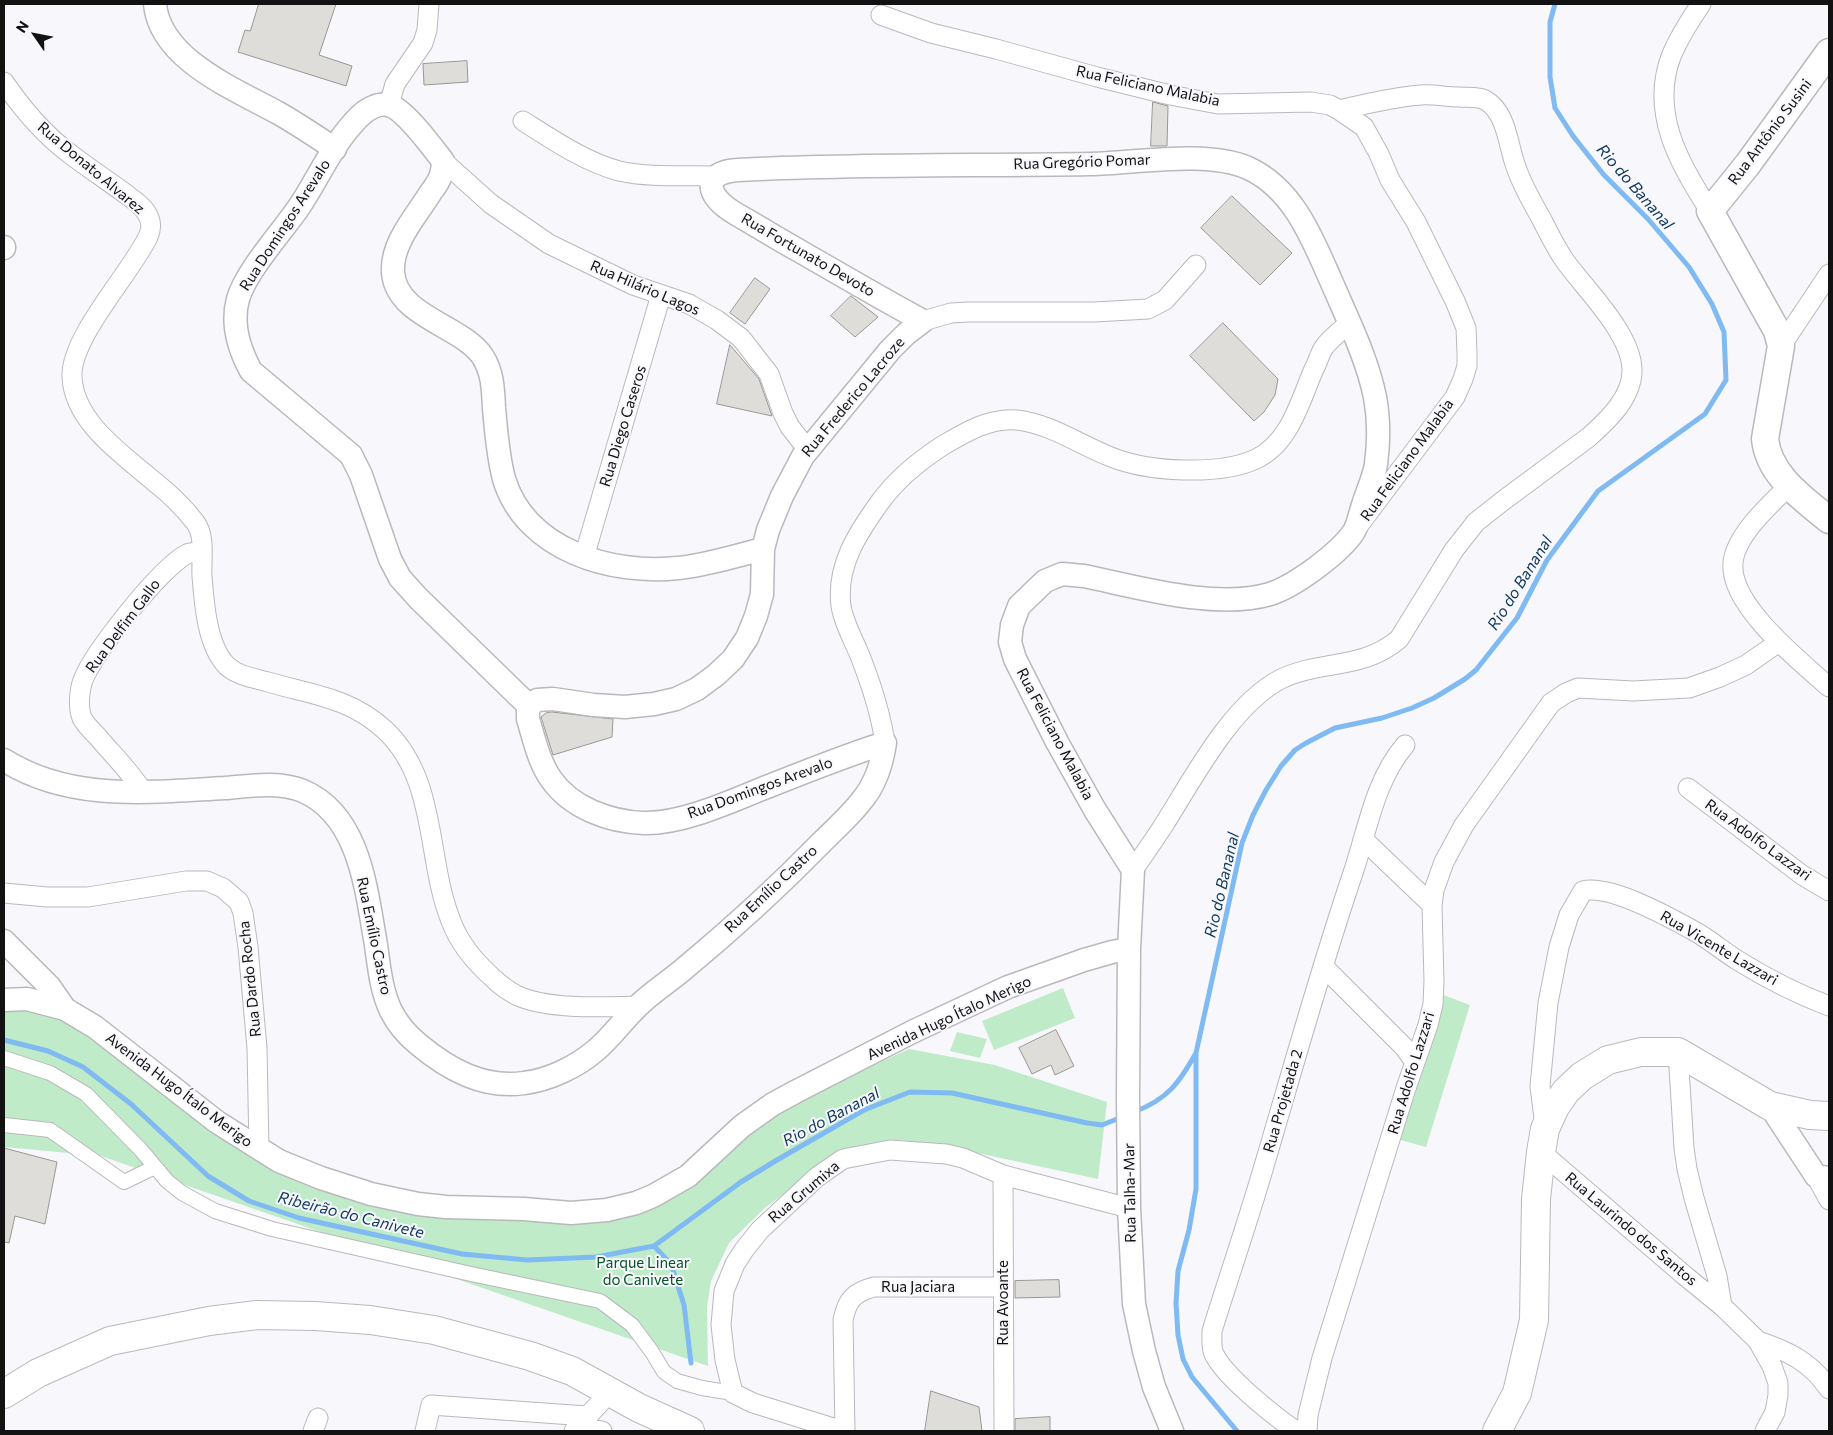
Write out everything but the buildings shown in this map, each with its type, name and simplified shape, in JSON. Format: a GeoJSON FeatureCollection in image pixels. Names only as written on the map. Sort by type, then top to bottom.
{"type":"FeatureCollection","features":[{"type":"Feature","properties":{"kind":"main road","name":"Rua Antônio Susini"},"geometry":{"type":"LineString","coordinates":[[1710,211],[1748,164],[1829,52]]}},
{"type":"Feature","properties":{"kind":"main road"},"geometry":{"type":"LineString","coordinates":[[1710,211],[1778,331],[1781,346],[1765,439],[1766,452],[1775,470],[1789,486],[1829,520]]}},
{"type":"Feature","properties":{"kind":"main road"},"geometry":{"type":"LineString","coordinates":[[1497,1431],[1517,1392],[1534,1320],[1536,1199],[1543,1140],[1555,1107],[1566,1091],[1582,1076],[1608,1060],[1641,1052],[1678,1052],[1770,1106],[1810,1115],[1829,1116]]}},
{"type":"Feature","properties":{"kind":"main road"},"geometry":{"type":"LineString","coordinates":[[4,1394],[38,1372],[110,1341],[209,1321],[257,1315],[315,1316],[370,1320],[434,1330],[521,1354],[572,1371],[609,1393],[690,1431]]}},
{"type":"Feature","properties":{"kind":"street","name":"Rua Domingos Arevalo"},"geometry":{"type":"LineString","coordinates":[[155,4],[155,10],[164,32],[180,52],[202,71],[301,126],[335,149],[299,207],[247,279],[238,298],[236,327],[243,356],[252,371],[264,384],[351,455],[361,475],[390,559],[400,578],[418,598],[530,706],[528,719],[541,758],[551,779],[560,790],[594,813],[615,819],[644,823],[672,820],[724,804],[847,755],[885,742]]}},
{"type":"Feature","properties":{"kind":"street"},"geometry":{"type":"LineString","coordinates":[[335,149],[360,116],[368,110],[382,105],[389,105],[395,84],[423,43],[427,30],[429,4]]}},
{"type":"Feature","properties":{"kind":"street"},"geometry":{"type":"LineString","coordinates":[[1701,4],[1684,30],[1672,55],[1665,79],[1663,99],[1667,125],[1673,145],[1692,184],[1710,211]]}},
{"type":"Feature","properties":{"kind":"street","name":"Rua Feliciano Malabia"},"geometry":{"type":"LineString","coordinates":[[881,15],[931,33],[996,48],[1097,77],[1189,98],[1218,104],[1311,102],[1339,110],[1364,127],[1379,154],[1390,180],[1416,222],[1455,301],[1466,328],[1467,353],[1465,372],[1444,414],[1354,532],[1322,564],[1294,583],[1272,593],[1245,599],[1216,600],[1084,576],[1062,574],[1045,581],[1019,606],[1012,625],[1010,642],[1015,659],[1037,705],[1095,810],[1133,870]]}},
{"type":"Feature","properties":{"kind":"street","name":"Rua Donato Alvarez"},"geometry":{"type":"LineString","coordinates":[[4,82],[17,101],[44,131],[65,150],[133,200],[145,210],[150,218],[152,224],[146,242],[82,339],[74,361],[72,377],[80,408],[94,426],[112,446],[159,484],[198,525],[202,552],[202,578],[211,636],[226,665],[236,673],[248,677],[305,693],[335,699],[352,706],[386,731],[405,756],[416,776],[430,825],[444,899],[452,924],[462,943],[495,980],[515,994],[533,1001],[604,1007],[638,1006]]}},
{"type":"Feature","properties":{"kind":"street"},"geometry":{"type":"LineString","coordinates":[[1129,949],[1133,870],[1232,722],[1265,689],[1294,674],[1373,657],[1399,640],[1454,550],[1476,522],[1589,437],[1612,414],[1627,392],[1631,382],[1631,364],[1618,329],[1564,260],[1515,166],[1499,115],[1487,102],[1478,98],[1422,95],[1391,99],[1339,110]]}},
{"type":"Feature","properties":{"kind":"street","name":"Rua Hilário Lagos"},"geometry":{"type":"LineString","coordinates":[[389,105],[401,112],[415,126],[443,161],[491,204],[549,244],[633,285],[689,304],[717,320],[741,338],[770,374],[783,413],[790,427],[808,450]]}},
{"type":"Feature","properties":{"kind":"street","name":"Rua Gregório Pomar"},"geometry":{"type":"LineString","coordinates":[[523,122],[590,160],[618,170],[659,175],[716,176],[724,171],[818,166],[1094,164],[1208,159],[1232,162],[1251,169],[1268,180],[1287,197],[1317,248],[1350,323],[1375,396],[1378,418],[1376,466],[1354,532]]}},
{"type":"Feature","properties":{"kind":"street"},"geometry":{"type":"LineString","coordinates":[[443,161],[441,176],[398,245],[393,260],[394,283],[400,293],[426,317],[472,344],[483,357],[490,371],[504,479],[520,512],[547,538],[584,557],[622,567],[670,568],[704,563],[763,549]]}},
{"type":"Feature","properties":{"kind":"street","name":"Rua Fortunato Devoto"},"geometry":{"type":"LineString","coordinates":[[716,176],[713,181],[713,191],[721,203],[732,211],[923,321]]}},
{"type":"Feature","properties":{"kind":"street","name":"Rua Frederico Lacroze"},"geometry":{"type":"LineString","coordinates":[[530,706],[537,700],[553,699],[625,708],[654,704],[676,699],[716,676],[733,659],[747,638],[756,616],[762,594],[763,549],[768,530],[782,496],[803,456],[890,350],[923,321],[951,313],[968,312],[1094,312],[1148,309],[1165,300],[1196,265]]}},
{"type":"Feature","properties":{"kind":"street"},"geometry":{"type":"LineString","coordinates":[[1781,346],[1829,274]]}},
{"type":"Feature","properties":{"kind":"street","name":"Rua Diego Caseros"},"geometry":{"type":"LineString","coordinates":[[584,557],[661,295]]}},
{"type":"Feature","properties":{"kind":"street"},"geometry":{"type":"LineString","coordinates":[[885,742],[882,720],[863,663],[841,608],[842,575],[846,557],[864,525],[882,498],[906,474],[934,452],[958,437],[985,424],[1016,420],[1036,424],[1112,458],[1138,466],[1173,470],[1208,469],[1255,459],[1271,450],[1283,435],[1292,422],[1324,346],[1350,323]]}},
{"type":"Feature","properties":{"kind":"street"},"geometry":{"type":"LineString","coordinates":[[1789,486],[1764,510],[1739,544],[1733,562],[1735,581],[1746,604],[1778,642],[1829,687]]}},
{"type":"Feature","properties":{"kind":"street","name":"Rua Delfim Gallo"},"geometry":{"type":"LineString","coordinates":[[143,792],[134,776],[82,718],[80,703],[82,682],[90,665],[128,614],[165,571],[188,554],[202,552]]}},
{"type":"Feature","properties":{"kind":"street","name":"Rua Adolfo Lazzari"},"geometry":{"type":"LineString","coordinates":[[1307,1431],[1308,1415],[1322,1358],[1428,1025],[1433,1004],[1432,905],[1434,890],[1456,839],[1475,809],[1551,703],[1566,693],[1578,688],[1633,691],[1689,688],[1746,665],[1778,642]]}},
{"type":"Feature","properties":{"kind":"street","name":"Rua Emílio Castro"},"geometry":{"type":"LineString","coordinates":[[4,760],[24,772],[50,782],[112,793],[262,786],[288,786],[305,792],[330,808],[339,820],[354,849],[364,883],[381,980],[390,1010],[401,1027],[416,1042],[453,1068],[475,1079],[498,1084],[523,1084],[569,1069],[595,1051],[638,1006],[722,936],[800,864],[857,806],[869,790],[879,771],[885,742]]}},
{"type":"Feature","properties":{"kind":"street","name":"Rua Projetada 2"},"geometry":{"type":"LineString","coordinates":[[1296,1431],[1271,1413],[1223,1369],[1212,1352],[1212,1331],[1264,1168],[1323,966],[1364,840],[1374,803],[1384,778],[1396,756],[1406,745]]}},
{"type":"Feature","properties":{"kind":"street","name":"Rua Adolfo Lazzari"},"geometry":{"type":"LineString","coordinates":[[1688,788],[1802,875],[1829,891]]}},
{"type":"Feature","properties":{"kind":"street"},"geometry":{"type":"LineString","coordinates":[[1364,840],[1432,905]]}},
{"type":"Feature","properties":{"kind":"street","name":"Rua Dardo Rocha"},"geometry":{"type":"LineString","coordinates":[[4,893],[47,897],[88,897],[186,881],[207,881],[223,888],[239,902],[243,913],[248,947],[257,1048],[258,1149]]}},
{"type":"Feature","properties":{"kind":"street","name":"Rua Vicente Lazzari"},"geometry":{"type":"LineString","coordinates":[[1543,1140],[1540,1086],[1548,1004],[1559,947],[1569,915],[1583,891],[1592,889],[1620,896],[1651,909],[1696,932],[1737,960],[1800,995],[1829,1006]]}},
{"type":"Feature","properties":{"kind":"street"},"geometry":{"type":"LineString","coordinates":[[4,940],[49,986],[65,1009]]}},
{"type":"Feature","properties":{"kind":"street","name":"Rua Talha-Mar"},"geometry":{"type":"LineString","coordinates":[[1129,949],[1129,1208],[1134,1304],[1154,1387],[1172,1431]]}},
{"type":"Feature","properties":{"kind":"street","name":"Avenida Hugo Ítalo Merigo"},"geometry":{"type":"LineString","coordinates":[[4,1000],[27,999],[65,1009],[95,1028],[218,1122],[258,1149],[279,1161],[345,1186],[371,1194],[418,1204],[446,1207],[524,1209],[571,1214],[607,1210],[636,1203],[688,1176],[742,1126],[773,1104],[912,1032],[1008,987],[1084,960],[1129,949]]}},
{"type":"Feature","properties":{"kind":"street"},"geometry":{"type":"LineString","coordinates":[[1323,966],[1404,1047],[1415,1062]]}},
{"type":"Feature","properties":{"kind":"street"},"geometry":{"type":"LineString","coordinates":[[1678,1052],[1687,1169],[1717,1276],[1722,1306]]}},
{"type":"Feature","properties":{"kind":"street"},"geometry":{"type":"LineString","coordinates":[[4,1058],[50,1073],[86,1094],[109,1116],[167,1181],[182,1193],[215,1211],[272,1229],[600,1301],[632,1325],[664,1372],[677,1382],[702,1388],[732,1390],[753,1404],[844,1431]]}},
{"type":"Feature","properties":{"kind":"street"},"geometry":{"type":"LineString","coordinates":[[1770,1106],[1823,1177],[1829,1200]]}},
{"type":"Feature","properties":{"kind":"street"},"geometry":{"type":"LineString","coordinates":[[4,1125],[50,1130],[124,1182],[155,1167]]}},
{"type":"Feature","properties":{"kind":"street","name":"Rua Laurindo dos Santos"},"geometry":{"type":"LineString","coordinates":[[1543,1140],[1684,1276],[1722,1306],[1758,1340]]}},
{"type":"Feature","properties":{"kind":"street","name":"Rua Grumixa"},"geometry":{"type":"LineString","coordinates":[[732,1390],[725,1360],[721,1325],[724,1291],[730,1275],[744,1250],[760,1230],[817,1177],[843,1159],[890,1150],[946,1154],[963,1158],[1002,1175],[1129,1208]]}},
{"type":"Feature","properties":{"kind":"street","name":"Rua Avoante"},"geometry":{"type":"LineString","coordinates":[[1002,1175],[1004,1431]]}},
{"type":"Feature","properties":{"kind":"street","name":"Rua Jaciara"},"geometry":{"type":"LineString","coordinates":[[844,1431],[842,1320],[845,1308],[852,1297],[874,1287],[1003,1287]]}},
{"type":"Feature","properties":{"kind":"street"},"geometry":{"type":"LineString","coordinates":[[1758,1340],[1785,1350],[1803,1361],[1824,1381],[1829,1389]]}},
{"type":"Feature","properties":{"kind":"street"},"geometry":{"type":"LineString","coordinates":[[1758,1340],[1772,1366],[1778,1383],[1775,1412],[1765,1431]]}},
{"type":"Feature","properties":{"kind":"street"},"geometry":{"type":"LineString","coordinates":[[579,1425],[609,1393]]}},
{"type":"Feature","properties":{"kind":"street"},"geometry":{"type":"LineString","coordinates":[[426,1431],[431,1405],[579,1425],[602,1431]]}},
{"type":"Feature","properties":{"kind":"green space"},"geometry":{"type":"Polygon","coordinates":[[[1063,988],[1075,1018],[994,1050],[982,1021],[1063,988]]]}},
{"type":"Feature","properties":{"kind":"green space"},"geometry":{"type":"Polygon","coordinates":[[[1441,994],[1470,1005],[1426,1147],[1393,1138],[1441,994]]]}},
{"type":"Feature","properties":{"kind":"green space","name":"Parque Linear do Canivete"},"geometry":{"type":"Polygon","coordinates":[[[4,1009],[35,1011],[66,1017],[272,1163],[491,1210],[653,1201],[753,1130],[822,1089],[909,1049],[995,1065],[1107,1102],[1098,1179],[945,1146],[899,1140],[845,1160],[800,1182],[766,1207],[729,1243],[711,1281],[707,1307],[708,1366],[101,1156],[4,1147],[4,1009]]]}},
{"type":"Feature","properties":{"kind":"green space"},"geometry":{"type":"Polygon","coordinates":[[[957,1032],[987,1039],[980,1058],[950,1051],[957,1032]]]}},
{"type":"Feature","properties":{"kind":"waterway","name":"Rio do Bananal"},"geometry":{"type":"LineString","coordinates":[[1134,1112],[1156,1102],[1164,1096],[1184,1073],[1196,1053],[1242,843],[1253,815],[1281,766],[1295,750],[1335,728],[1382,718],[1412,708],[1434,698],[1476,670],[1517,618],[1547,560],[1598,491],[1705,414],[1726,380],[1724,332],[1712,304],[1689,267],[1648,219],[1604,175],[1573,136],[1555,108],[1550,77],[1550,22],[1555,4]]}},
{"type":"Feature","properties":{"kind":"waterway","name":"Ribeirão do Canivete"},"geometry":{"type":"LineString","coordinates":[[4,1040],[48,1051],[83,1067],[131,1104],[208,1176],[249,1201],[299,1218],[462,1254],[527,1260],[596,1257],[654,1246],[741,1182],[777,1160],[864,1110],[910,1092],[952,1093],[1102,1125],[1122,1117]]}},
{"type":"Feature","properties":{"kind":"waterway"},"geometry":{"type":"LineString","coordinates":[[1196,1054],[1196,1189],[1189,1230],[1178,1271],[1176,1303],[1178,1335],[1183,1359],[1192,1377],[1237,1431]]}},
{"type":"Feature","properties":{"kind":"waterway"},"geometry":{"type":"LineString","coordinates":[[654,1246],[671,1264],[684,1305],[691,1363]]}}]}
